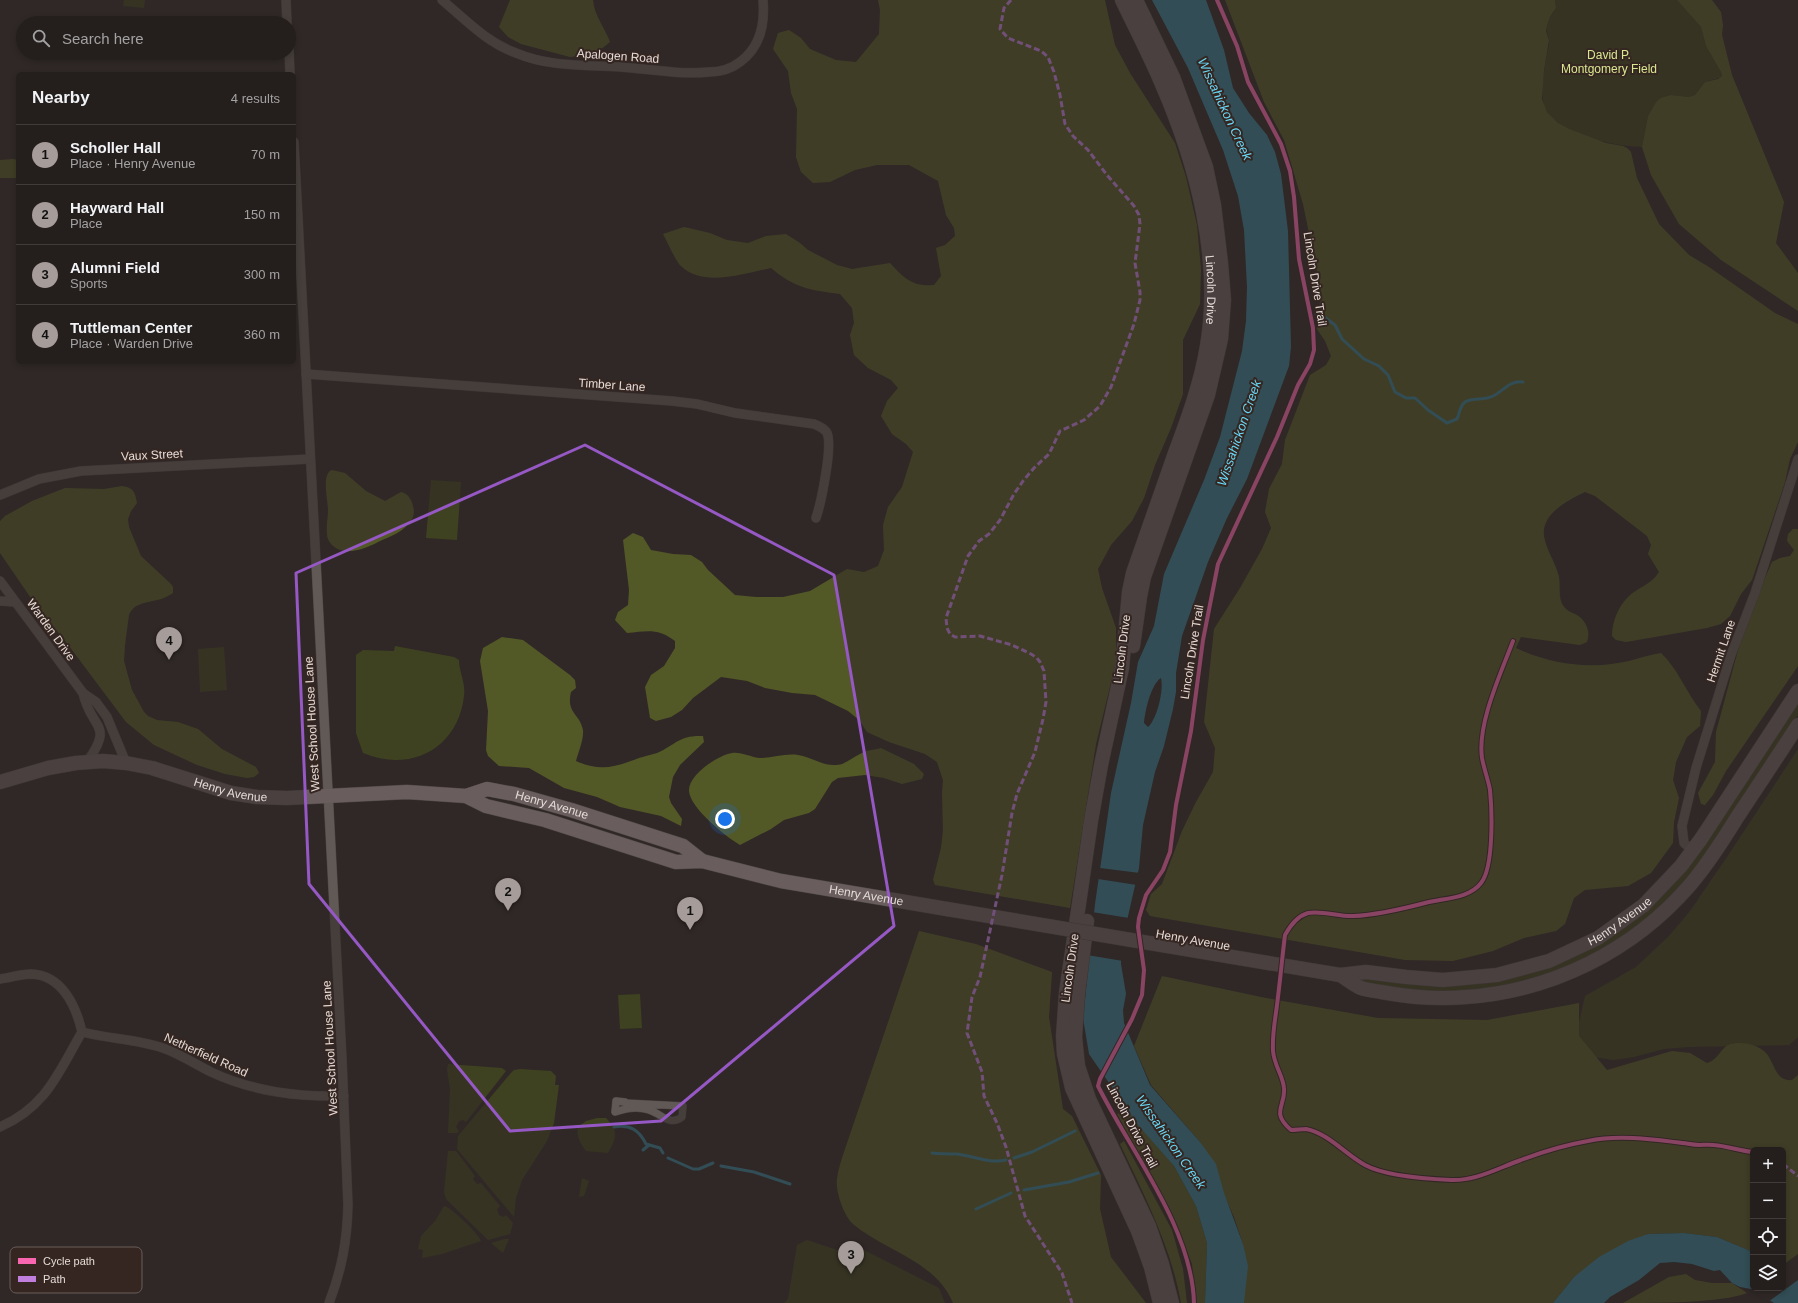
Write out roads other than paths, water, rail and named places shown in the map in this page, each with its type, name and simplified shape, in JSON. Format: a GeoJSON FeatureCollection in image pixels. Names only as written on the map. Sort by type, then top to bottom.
{"type":"FeatureCollection","features":[{"type":"Feature","properties":{"kind":"main road","name":"Lincoln Drive"},"geometry":{"type":"LineString","coordinates":[[1122,0],[1161,82],[1194,172],[1199,191],[1210,266],[1211,305],[1207,347],[1194,398],[1133,573],[1129,592],[1122,668],[1101,765],[1090,827],[1066,993],[1063,1036],[1064,1054],[1072,1088],[1138,1231],[1151,1267],[1160,1303]]}},
{"type":"Feature","properties":{"kind":"main road","name":"Lincoln Drive"},"geometry":{"type":"LineString","coordinates":[[1136,0],[1173,77],[1187,113],[1207,174],[1214,205],[1222,263],[1223,320],[1218,358],[1208,394],[1144,578],[1140,597],[1128,681],[1108,775],[1098,833],[1078,994],[1075,1052],[1083,1084],[1156,1245],[1172,1303]]}},
{"type":"Feature","properties":{"kind":"main road","name":"Henry Avenue"},"geometry":{"type":"LineString","coordinates":[[0,782],[48,768],[87,762],[126,763],[152,768],[216,789],[243,795],[287,798],[407,792],[466,796],[487,789],[534,799],[683,846],[702,861],[781,881],[1340,975],[1366,972],[1425,979],[1460,979],[1497,975],[1549,961],[1588,943],[1630,916],[1670,880],[1693,851],[1798,691]]}},
{"type":"Feature","properties":{"kind":"main road","name":"Henry Avenue"},"geometry":{"type":"LineString","coordinates":[[1340,975],[1361,988],[1412,997],[1460,998],[1491,995],[1536,985],[1564,975],[1593,962],[1643,930],[1669,907],[1690,885],[1716,850],[1798,725]]}},
{"type":"Feature","properties":{"kind":"street"},"geometry":{"type":"LineString","coordinates":[[286,0],[287,16]]}},
{"type":"Feature","properties":{"kind":"street","name":"Apalogen Road"},"geometry":{"type":"LineString","coordinates":[[442,0],[488,38],[504,48],[530,58],[562,64],[695,73],[726,69],[740,63],[747,57],[760,38],[763,28],[763,0]]}},
{"type":"Feature","properties":{"kind":"street"},"geometry":{"type":"LineString","coordinates":[[289,60],[290,72]]}},
{"type":"Feature","properties":{"kind":"street","name":"West School House Lane"},"geometry":{"type":"LineString","coordinates":[[296,181],[344,1096],[348,1205],[343,1261],[329,1303]]}},
{"type":"Feature","properties":{"kind":"street","name":"Timber Lane"},"geometry":{"type":"LineString","coordinates":[[306,374],[685,402],[735,413],[814,424],[821,427],[827,433],[829,450],[816,518]]}},
{"type":"Feature","properties":{"kind":"street","name":"Vaux Street"},"geometry":{"type":"LineString","coordinates":[[0,495],[39,479],[81,471],[310,459]]}},
{"type":"Feature","properties":{"kind":"street","name":"Hermit Lane"},"geometry":{"type":"LineString","coordinates":[[1693,851],[1684,843],[1682,826],[1696,768],[1731,655],[1755,593],[1798,459]]}},
{"type":"Feature","properties":{"kind":"street","name":"Warden Drive"},"geometry":{"type":"LineString","coordinates":[[0,581],[82,693],[96,702],[107,718],[126,763]]}},
{"type":"Feature","properties":{"kind":"street"},"geometry":{"type":"LineString","coordinates":[[0,601],[15,602]]}},
{"type":"Feature","properties":{"kind":"street","name":"Warden Drive"},"geometry":{"type":"LineString","coordinates":[[82,693],[86,708],[98,726],[101,734],[99,744],[87,762]]}},
{"type":"Feature","properties":{"kind":"street"},"geometry":{"type":"LineString","coordinates":[[0,979],[30,974],[39,976],[58,985],[71,1001],[76,1011],[82,1032],[59,1074],[43,1096],[21,1115],[0,1127]]}},
{"type":"Feature","properties":{"kind":"street","name":"Netherfield Road"},"geometry":{"type":"LineString","coordinates":[[82,1032],[96,1036],[133,1040],[161,1047],[230,1080],[267,1091],[300,1095],[344,1096]]}},
{"type":"Feature","properties":{"kind":"street"},"geometry":{"type":"LineString","coordinates":[[616,1101],[625,1103],[679,1106],[683,1106],[682,1117],[674,1121],[667,1120],[653,1111],[640,1108],[625,1109],[615,1112],[616,1101]]}},
{"type":"Feature","properties":{"kind":"water","name":"Wissahickon Creek"},"geometry":{"type":"Polygon","coordinates":[[[1152,0],[1206,0],[1224,50],[1233,88],[1249,113],[1267,135],[1275,152],[1281,174],[1288,231],[1291,347],[1289,366],[1247,479],[1227,518],[1208,562],[1182,636],[1176,673],[1176,692],[1173,709],[1164,746],[1155,772],[1143,825],[1139,868],[1121,947],[1121,964],[1126,994],[1123,1010],[1124,1023],[1150,1085],[1200,1142],[1216,1164],[1224,1193],[1243,1244],[1248,1266],[1244,1303],[1205,1303],[1207,1243],[1196,1206],[1174,1166],[1138,1125],[1089,1054],[1083,1018],[1095,904],[1111,793],[1131,703],[1138,662],[1154,626],[1164,574],[1204,480],[1220,437],[1242,351],[1246,321],[1247,287],[1244,230],[1238,196],[1223,150],[1188,68],[1152,0]],[[1161,678],[1154,686],[1149,698],[1144,723],[1148,727],[1157,711],[1161,697],[1161,678]]]}},
{"type":"Feature","properties":{"kind":"water"},"geometry":{"type":"Polygon","coordinates":[[[1684,1233],[1717,1237],[1750,1251],[1750,1289],[1740,1287],[1732,1283],[1720,1270],[1714,1271],[1692,1264],[1674,1262],[1660,1263],[1639,1280],[1610,1297],[1604,1303],[1553,1303],[1574,1277],[1599,1257],[1628,1241],[1648,1234],[1684,1233]]]}},
{"type":"Feature","properties":{"kind":"water"},"geometry":{"type":"Polygon","coordinates":[[[1786,1267],[1798,1274],[1798,1303],[1774,1303],[1754,1291],[1786,1291],[1786,1267]]]}},
{"type":"Feature","properties":{"kind":"waterway"},"geometry":{"type":"LineString","coordinates":[[1316,314],[1323,316],[1335,325],[1342,339],[1364,359],[1379,366],[1388,375],[1395,392],[1406,398],[1415,398],[1428,410],[1447,423],[1457,419],[1465,402],[1490,397],[1497,394],[1510,384],[1523,382]]}},
{"type":"Feature","properties":{"kind":"waterway"},"geometry":{"type":"LineString","coordinates":[[614,1127],[625,1126],[633,1129],[640,1135],[646,1144],[660,1148],[663,1153]]}},
{"type":"Feature","properties":{"kind":"waterway"},"geometry":{"type":"LineString","coordinates":[[1014,1158],[1032,1152],[1075,1131]]}},
{"type":"Feature","properties":{"kind":"waterway"},"geometry":{"type":"LineString","coordinates":[[643,1150],[649,1145]]}},
{"type":"Feature","properties":{"kind":"waterway"},"geometry":{"type":"LineString","coordinates":[[932,1153],[957,1154],[994,1161],[1006,1160]]}},
{"type":"Feature","properties":{"kind":"waterway"},"geometry":{"type":"LineString","coordinates":[[668,1158],[693,1169],[699,1169],[713,1163]]}},
{"type":"Feature","properties":{"kind":"waterway"},"geometry":{"type":"LineString","coordinates":[[721,1166],[754,1172],[790,1184]]}},
{"type":"Feature","properties":{"kind":"waterway"},"geometry":{"type":"LineString","coordinates":[[1024,1190],[1069,1182],[1098,1173]]}},
{"type":"Feature","properties":{"kind":"waterway"},"geometry":{"type":"LineString","coordinates":[[976,1209],[1011,1193]]}},
{"type":"Feature","properties":{"kind":"place","name":"Tuttleman Center"},"geometry":{"type":"Point","coordinates":[169,660]}},
{"type":"Feature","properties":{"kind":"place","name":"Hayward Hall"},"geometry":{"type":"Point","coordinates":[508,911]}},
{"type":"Feature","properties":{"kind":"place","name":"Scholler Hall"},"geometry":{"type":"Point","coordinates":[690,930]}},
{"type":"Feature","properties":{"kind":"place","name":"Alumni Field"},"geometry":{"type":"Point","coordinates":[851,1274]}},
{"type":"Feature","properties":{"kind":"park label","name":"David P. Montgomery Field"},"geometry":{"type":"Point","coordinates":[1609,62]}}]}
